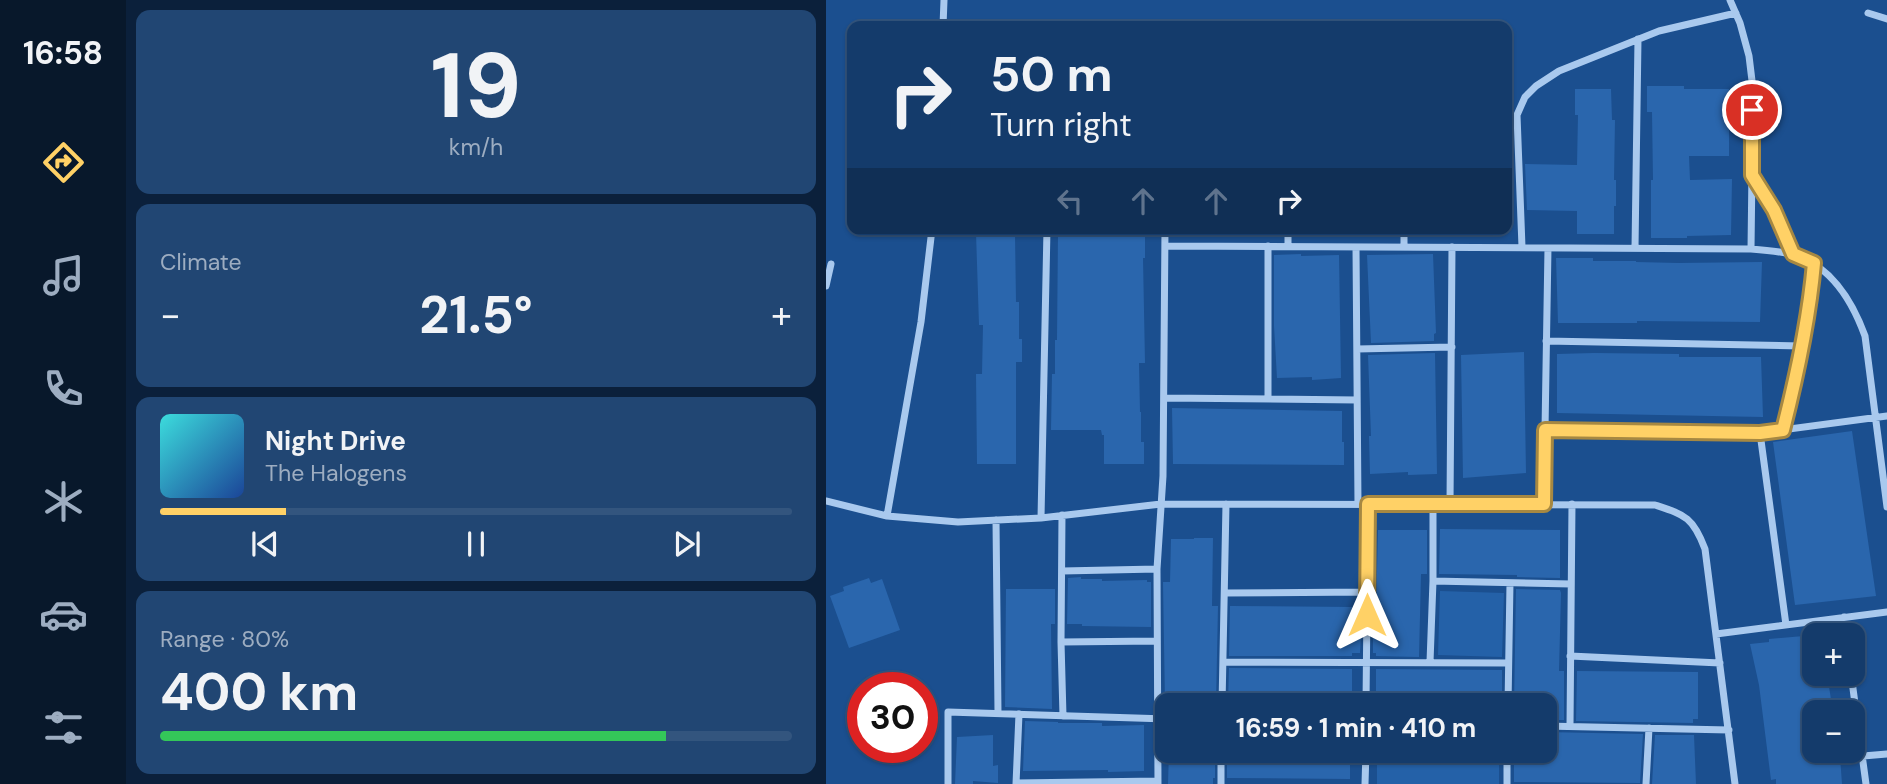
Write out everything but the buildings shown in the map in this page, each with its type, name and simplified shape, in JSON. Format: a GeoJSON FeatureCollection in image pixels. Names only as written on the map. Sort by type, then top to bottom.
{"type":"FeatureCollection","features":[{"type":"Feature","properties":{"kind":"street"},"geometry":{"type":"LineString","coordinates":[[943,21],[944,0]]}},
{"type":"Feature","properties":{"kind":"street"},"geometry":{"type":"LineString","coordinates":[[1730,0],[1749,56],[1753,89],[1751,249]]}},
{"type":"Feature","properties":{"kind":"street"},"geometry":{"type":"LineString","coordinates":[[1522,247],[1517,115],[1525,97],[1559,71],[1638,39],[1679,25],[1736,13]]}},
{"type":"Feature","properties":{"kind":"street"},"geometry":{"type":"LineString","coordinates":[[1868,13],[1887,19]]}},
{"type":"Feature","properties":{"kind":"street"},"geometry":{"type":"LineString","coordinates":[[1635,248],[1638,39]]}},
{"type":"Feature","properties":{"kind":"street"},"geometry":{"type":"LineString","coordinates":[[1752,175],[1774,210],[1793,254]]}},
{"type":"Feature","properties":{"kind":"street"},"geometry":{"type":"LineString","coordinates":[[887,516],[921,322],[931,235]]}},
{"type":"Feature","properties":{"kind":"street"},"geometry":{"type":"LineString","coordinates":[[1041,518],[1047,235]]}},
{"type":"Feature","properties":{"kind":"street"},"geometry":{"type":"LineString","coordinates":[[1158,693],[1157,569],[1163,476],[1165,235]]}},
{"type":"Feature","properties":{"kind":"street"},"geometry":{"type":"LineString","coordinates":[[1288,235],[1288,246]]}},
{"type":"Feature","properties":{"kind":"street"},"geometry":{"type":"LineString","coordinates":[[1404,235],[1404,247]]}},
{"type":"Feature","properties":{"kind":"street"},"geometry":{"type":"LineString","coordinates":[[1165,246],[1751,249],[1793,254],[1814,263],[1835,282],[1856,311],[1864,336],[1887,507]]}},
{"type":"Feature","properties":{"kind":"street"},"geometry":{"type":"LineString","coordinates":[[1268,246],[1268,399]]}},
{"type":"Feature","properties":{"kind":"street"},"geometry":{"type":"LineString","coordinates":[[1356,247],[1358,504]]}},
{"type":"Feature","properties":{"kind":"street"},"geometry":{"type":"LineString","coordinates":[[1450,504],[1452,247]]}},
{"type":"Feature","properties":{"kind":"street"},"geometry":{"type":"LineString","coordinates":[[1544,504],[1548,248]]}},
{"type":"Feature","properties":{"kind":"street"},"geometry":{"type":"LineString","coordinates":[[1783,430],[1802,346],[1814,263]]}},
{"type":"Feature","properties":{"kind":"street"},"geometry":{"type":"LineString","coordinates":[[826,286],[831,264]]}},
{"type":"Feature","properties":{"kind":"street"},"geometry":{"type":"LineString","coordinates":[[1546,341],[1802,346]]}},
{"type":"Feature","properties":{"kind":"street"},"geometry":{"type":"LineString","coordinates":[[1357,349],[1452,347]]}},
{"type":"Feature","properties":{"kind":"street"},"geometry":{"type":"LineString","coordinates":[[1164,398],[1357,400]]}},
{"type":"Feature","properties":{"kind":"street"},"geometry":{"type":"LineString","coordinates":[[1545,430],[1760,433],[1887,415]]}},
{"type":"Feature","properties":{"kind":"street"},"geometry":{"type":"LineString","coordinates":[[1760,433],[1786,625]]}},
{"type":"Feature","properties":{"kind":"street"},"geometry":{"type":"LineString","coordinates":[[826,501],[887,516],[958,522],[1041,518],[1161,504],[1655,505],[1682,514],[1699,531],[1705,549],[1735,784]]}},
{"type":"Feature","properties":{"kind":"street"},"geometry":{"type":"LineString","coordinates":[[1222,693],[1226,504]]}},
{"type":"Feature","properties":{"kind":"street"},"geometry":{"type":"LineString","coordinates":[[1366,693],[1368,504]]}},
{"type":"Feature","properties":{"kind":"street"},"geometry":{"type":"LineString","coordinates":[[1430,662],[1433,504]]}},
{"type":"Feature","properties":{"kind":"street"},"geometry":{"type":"LineString","coordinates":[[1570,726],[1572,504]]}},
{"type":"Feature","properties":{"kind":"street"},"geometry":{"type":"LineString","coordinates":[[1062,515],[1063,716]]}},
{"type":"Feature","properties":{"kind":"street"},"geometry":{"type":"LineString","coordinates":[[996,520],[998,713]]}},
{"type":"Feature","properties":{"kind":"street"},"geometry":{"type":"LineString","coordinates":[[1062,571],[1157,569]]}},
{"type":"Feature","properties":{"kind":"street"},"geometry":{"type":"LineString","coordinates":[[1433,581],[1571,584]]}},
{"type":"Feature","properties":{"kind":"street"},"geometry":{"type":"LineString","coordinates":[[1508,693],[1510,583]]}},
{"type":"Feature","properties":{"kind":"street"},"geometry":{"type":"LineString","coordinates":[[1224,593],[1367,592]]}},
{"type":"Feature","properties":{"kind":"street"},"geometry":{"type":"LineString","coordinates":[[1716,634],[1887,612]]}},
{"type":"Feature","properties":{"kind":"street"},"geometry":{"type":"LineString","coordinates":[[1844,617],[1845,623]]}},
{"type":"Feature","properties":{"kind":"street"},"geometry":{"type":"LineString","coordinates":[[1061,642],[1157,641]]}},
{"type":"Feature","properties":{"kind":"street"},"geometry":{"type":"LineString","coordinates":[[1570,656],[1720,663]]}},
{"type":"Feature","properties":{"kind":"street"},"geometry":{"type":"LineString","coordinates":[[1223,662],[1508,663]]}},
{"type":"Feature","properties":{"kind":"street"},"geometry":{"type":"LineString","coordinates":[[948,784],[948,712],[1155,719]]}},
{"type":"Feature","properties":{"kind":"street"},"geometry":{"type":"LineString","coordinates":[[1019,714],[1016,783],[1158,783],[1158,763]]}},
{"type":"Feature","properties":{"kind":"street"},"geometry":{"type":"LineString","coordinates":[[1557,726],[1728,730]]}},
{"type":"Feature","properties":{"kind":"street"},"geometry":{"type":"LineString","coordinates":[[1646,784],[1648,728]]}},
{"type":"Feature","properties":{"kind":"street"},"geometry":{"type":"LineString","coordinates":[[1865,756],[1887,754]]}},
{"type":"Feature","properties":{"kind":"street"},"geometry":{"type":"LineString","coordinates":[[1221,784],[1222,763]]}},
{"type":"Feature","properties":{"kind":"street"},"geometry":{"type":"LineString","coordinates":[[1365,784],[1366,763]]}},
{"type":"Feature","properties":{"kind":"street"},"geometry":{"type":"LineString","coordinates":[[1507,763],[1507,784]]}},
{"type":"Feature","properties":{"kind":"street"},"geometry":{"type":"LineString","coordinates":[[1864,763],[1866,784]]}},
{"type":"Feature","properties":{"kind":"shaded area"},"geometry":{"type":"Polygon","coordinates":[[[1440,591],[1504,593],[1502,657],[1438,655],[1440,591]]]}},
{"type":"Feature","properties":{"kind":"shaded area"},"geometry":{"type":"Polygon","coordinates":[[[1377,763],[1499,763],[1499,784],[1377,784],[1377,763]]]}},
{"type":"Feature","properties":{"kind":"route"},"geometry":{"type":"LineString","coordinates":[[1367,615],[1368,504],[1544,504],[1545,430],[1760,433],[1783,430],[1803,341],[1814,263],[1793,254],[1774,210],[1752,175],[1752,110]]}}]}
